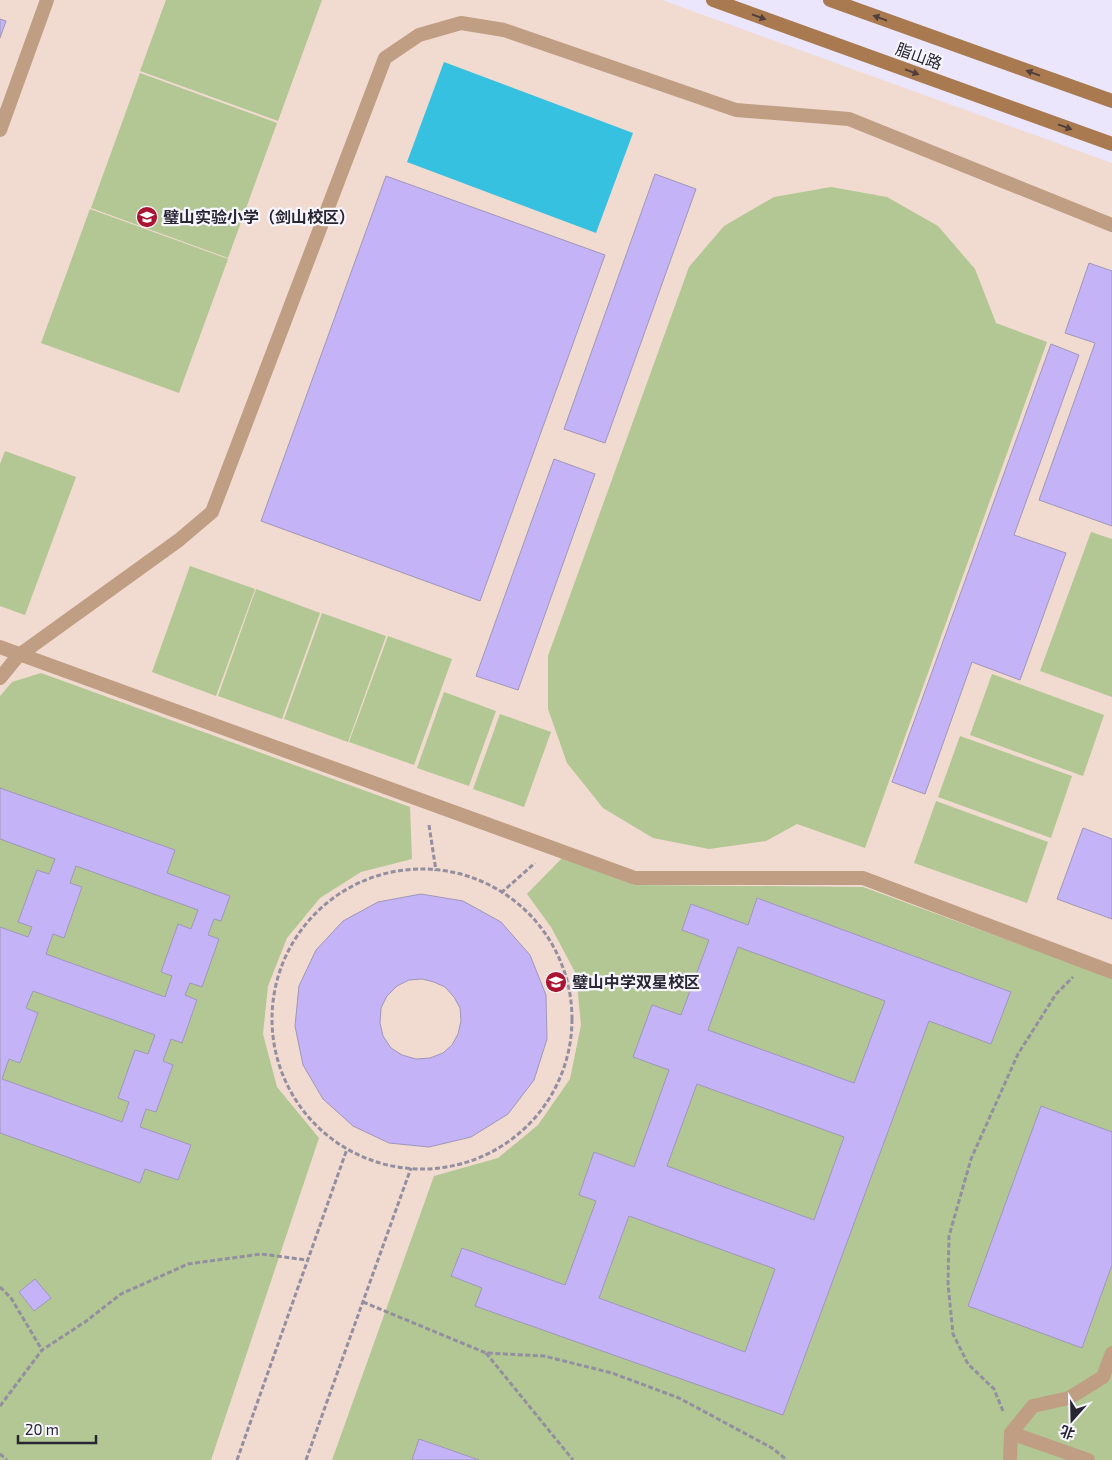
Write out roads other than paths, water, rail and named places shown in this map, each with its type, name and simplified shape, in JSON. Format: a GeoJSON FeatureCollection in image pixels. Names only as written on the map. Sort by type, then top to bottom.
{"type":"FeatureCollection","features":[{"type":"Feature","properties":{"kind":"main road","name":"脂山路"},"geometry":{"type":"LineString","coordinates":[[713,0],[1112,144]]}},
{"type":"Feature","properties":{"kind":"main road","name":"脂山路"},"geometry":{"type":"LineString","coordinates":[[830,0],[1112,102]]}},
{"type":"Feature","properties":{"kind":"street"},"geometry":{"type":"LineString","coordinates":[[0,130],[48,0]]}},
{"type":"Feature","properties":{"kind":"street"},"geometry":{"type":"LineString","coordinates":[[0,678],[21,654],[179,540],[212,512],[385,58],[419,35],[461,23],[504,30],[736,110],[849,119],[1112,225]]}},
{"type":"Feature","properties":{"kind":"street"},"geometry":{"type":"LineString","coordinates":[[0,647],[635,878],[863,878],[1112,972]]}},
{"type":"Feature","properties":{"kind":"street"},"geometry":{"type":"LineString","coordinates":[[1010,1460],[1011,1433],[1033,1406],[1070,1398],[1103,1377],[1112,1353]]}},
{"type":"Feature","properties":{"kind":"street"},"geometry":{"type":"LineString","coordinates":[[1011,1433],[1088,1460]]}},
{"type":"Feature","properties":{"kind":"water"},"geometry":{"type":"Polygon","coordinates":[[[444,62],[633,133],[596,233],[407,162],[444,62]]]}},
{"type":"Feature","properties":{"kind":"place","name":"璧山实验小学（剑山校区）"},"geometry":{"type":"Point","coordinates":[147,217]}},
{"type":"Feature","properties":{"kind":"place","name":"璧山中学双星校区"},"geometry":{"type":"Point","coordinates":[556,982]}}]}
